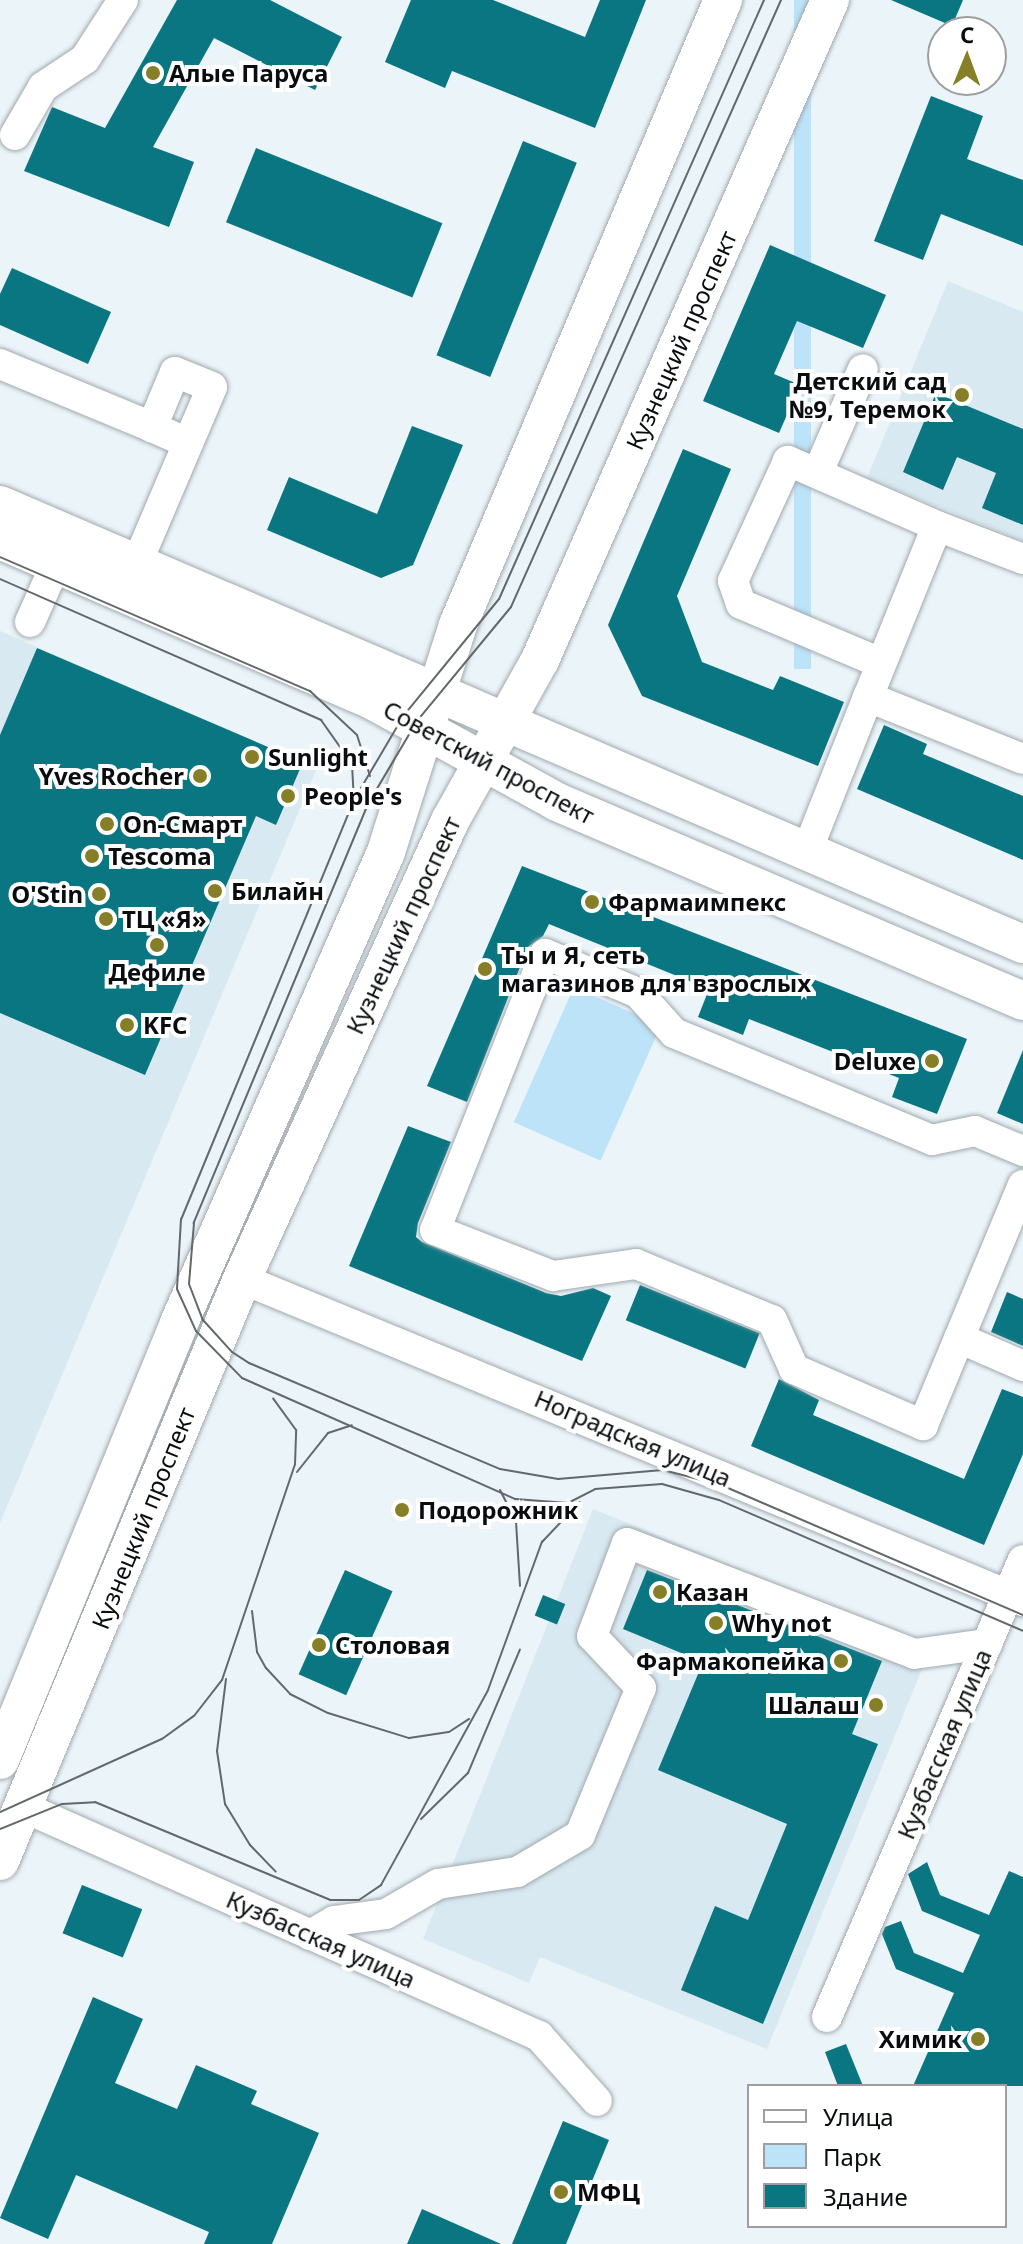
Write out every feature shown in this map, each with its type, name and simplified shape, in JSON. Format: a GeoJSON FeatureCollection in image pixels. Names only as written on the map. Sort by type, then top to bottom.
{"type":"FeatureCollection","features":[{"type":"Feature","properties":{"kind":"main road","name":"Кузнецкий проспект"},"geometry":{"type":"LineString","coordinates":[[0,1760],[184,1311],[386,852],[430,709],[723,0]]}},
{"type":"Feature","properties":{"kind":"main road","name":"Кузнецкий проспект"},"geometry":{"type":"LineString","coordinates":[[0,1861],[242,1279],[482,759],[540,660],[830,0]]}},
{"type":"Feature","properties":{"kind":"main road","name":"Советский проспект"},"geometry":{"type":"LineString","coordinates":[[0,505],[137,563],[430,709],[482,759],[557,802],[1023,1001]]}},
{"type":"Feature","properties":{"kind":"main road","name":"Советский проспект"},"geometry":{"type":"LineString","coordinates":[[0,540],[430,709],[503,720],[1023,944]]}},
{"type":"Feature","properties":{"kind":"street"},"geometry":{"type":"LineString","coordinates":[[15,135],[43,87],[85,59],[123,0]]}},
{"type":"Feature","properties":{"kind":"street"},"geometry":{"type":"LineString","coordinates":[[0,364],[188,443]]}},
{"type":"Feature","properties":{"kind":"street"},"geometry":{"type":"LineString","coordinates":[[818,472],[863,369]]}},
{"type":"Feature","properties":{"kind":"street"},"geometry":{"type":"LineString","coordinates":[[137,563],[212,387],[175,372],[152,427]]}},
{"type":"Feature","properties":{"kind":"street"},"geometry":{"type":"LineString","coordinates":[[881,663],[741,604],[733,581],[788,461],[937,526],[1023,559]]}},
{"type":"Feature","properties":{"kind":"street"},"geometry":{"type":"LineString","coordinates":[[807,851],[937,526]]}},
{"type":"Feature","properties":{"kind":"street"},"geometry":{"type":"LineString","coordinates":[[30,622],[56,564]]}},
{"type":"Feature","properties":{"kind":"street"},"geometry":{"type":"LineString","coordinates":[[868,697],[1023,759]]}},
{"type":"Feature","properties":{"kind":"street"},"geometry":{"type":"LineString","coordinates":[[1023,1151],[975,1131],[932,1140],[674,1033],[638,993],[545,954],[435,1230],[553,1276],[636,1264],[772,1320],[794,1369],[923,1425],[1023,1185]]}},
{"type":"Feature","properties":{"kind":"street","name":"Ноградская улица"},"geometry":{"type":"LineString","coordinates":[[242,1279],[1016,1598]]}},
{"type":"Feature","properties":{"kind":"street"},"geometry":{"type":"LineString","coordinates":[[959,1338],[1023,1366]]}},
{"type":"Feature","properties":{"kind":"street"},"geometry":{"type":"LineString","coordinates":[[310,1935],[334,1921],[386,1914],[438,1884],[517,1872],[580,1835],[641,1688],[592,1636],[627,1543],[914,1654],[987,1644]]}},
{"type":"Feature","properties":{"kind":"street","name":"Кузбасская улица"},"geometry":{"type":"LineString","coordinates":[[827,2017],[987,1644],[1016,1598],[1023,1560]]}},
{"type":"Feature","properties":{"kind":"street","name":"Кузбасская улица"},"geometry":{"type":"LineString","coordinates":[[23,1807],[539,2036],[597,2101]]}},
{"type":"Feature","properties":{"kind":"shaded area","name":"Детский сад №9, Теремок"},"geometry":{"type":"Polygon","coordinates":[[[948,281],[1023,312],[1023,541],[867,478],[948,281]]]}},
{"type":"Feature","properties":{"kind":"shaded area"},"geometry":{"type":"Polygon","coordinates":[[[0,631],[317,768],[0,1523],[0,631]]]}},
{"type":"Feature","properties":{"kind":"shaded area"},"geometry":{"type":"Polygon","coordinates":[[[593,1509],[931,1647],[767,2049],[540,1957],[529,1983],[423,1939],[593,1509]]]}},
{"type":"Feature","properties":{"kind":"green space"},"geometry":{"type":"Polygon","coordinates":[[[794,0],[811,0],[811,669],[794,669],[794,0]]]}},
{"type":"Feature","properties":{"kind":"green space"},"geometry":{"type":"Polygon","coordinates":[[[574,987],[661,1026],[601,1161],[514,1122],[574,987]]]}},
{"type":"Feature","properties":{"kind":"building"},"geometry":{"type":"Polygon","coordinates":[[[177,0],[270,0],[342,37],[315,90],[214,38],[153,147],[194,162],[169,227],[24,171],[52,107],[105,128],[177,0]]]}},
{"type":"Feature","properties":{"kind":"building"},"geometry":{"type":"Polygon","coordinates":[[[411,0],[493,0],[585,37],[600,0],[646,0],[595,128],[452,71],[445,88],[385,62],[411,0]]]}},
{"type":"Feature","properties":{"kind":"building"},"geometry":{"type":"Polygon","coordinates":[[[891,0],[963,0],[956,16],[929,16],[891,0]]]}},
{"type":"Feature","properties":{"kind":"building"},"geometry":{"type":"Polygon","coordinates":[[[931,96],[983,116],[967,159],[1023,180],[1023,246],[941,214],[923,260],[874,241],[931,96]]]}},
{"type":"Feature","properties":{"kind":"building"},"geometry":{"type":"Polygon","coordinates":[[[523,141],[577,163],[490,377],[436,355],[523,141]]]}},
{"type":"Feature","properties":{"kind":"building"},"geometry":{"type":"Polygon","coordinates":[[[256,148],[442,223],[412,297],[226,222],[256,148]]]}},
{"type":"Feature","properties":{"kind":"building"},"geometry":{"type":"Polygon","coordinates":[[[770,245],[886,295],[863,348],[797,321],[774,374],[800,385],[779,433],[703,401],[770,245]]]}},
{"type":"Feature","properties":{"kind":"building"},"geometry":{"type":"Polygon","coordinates":[[[12,268],[111,312],[88,364],[0,325],[0,294],[12,268]]]}},
{"type":"Feature","properties":{"kind":"building"},"geometry":{"type":"Polygon","coordinates":[[[936,393],[1023,429],[1023,525],[982,508],[996,473],[957,457],[943,490],[903,472],[936,393]]]}},
{"type":"Feature","properties":{"kind":"building"},"geometry":{"type":"Polygon","coordinates":[[[412,426],[463,445],[413,565],[381,578],[267,530],[289,477],[377,514],[412,426]]]}},
{"type":"Feature","properties":{"kind":"building"},"geometry":{"type":"Polygon","coordinates":[[[683,449],[731,469],[677,596],[702,662],[773,690],[780,676],[844,702],[818,766],[642,696],[608,625],[683,449]]]}},
{"type":"Feature","properties":{"kind":"building","name":"ТЦ «Я»"},"geometry":{"type":"Polygon","coordinates":[[[37,648],[303,762],[276,825],[256,816],[145,1075],[0,1013],[0,735],[37,648]]]}},
{"type":"Feature","properties":{"kind":"building"},"geometry":{"type":"Polygon","coordinates":[[[884,725],[927,744],[923,754],[1023,796],[1023,860],[857,789],[884,725]]]}},
{"type":"Feature","properties":{"kind":"building"},"geometry":{"type":"Polygon","coordinates":[[[522,866],[967,1039],[937,1114],[892,1097],[899,1078],[749,1019],[743,1035],[698,1017],[709,989],[549,924],[543,936],[528,947],[467,1102],[427,1086],[522,866]]]}},
{"type":"Feature","properties":{"kind":"building"},"geometry":{"type":"Polygon","coordinates":[[[1023,1050],[1023,1124],[997,1113],[1023,1050]]]}},
{"type":"Feature","properties":{"kind":"building"},"geometry":{"type":"Polygon","coordinates":[[[408,1126],[451,1142],[418,1223],[416,1237],[546,1293],[561,1296],[593,1288],[611,1296],[582,1361],[349,1266],[408,1126]]]}},
{"type":"Feature","properties":{"kind":"building"},"geometry":{"type":"Polygon","coordinates":[[[640,1285],[760,1333],[745,1369],[626,1320],[640,1285]]]}},
{"type":"Feature","properties":{"kind":"building"},"geometry":{"type":"Polygon","coordinates":[[[1007,1292],[1023,1299],[1023,1346],[991,1332],[1007,1292]]]}},
{"type":"Feature","properties":{"kind":"building"},"geometry":{"type":"Polygon","coordinates":[[[779,1379],[819,1400],[813,1415],[964,1479],[1002,1389],[1023,1397],[1023,1454],[984,1545],[751,1446],[779,1379]]]}},
{"type":"Feature","properties":{"kind":"building"},"geometry":{"type":"Polygon","coordinates":[[[345,1570],[393,1591],[346,1695],[299,1674],[345,1570]]]}},
{"type":"Feature","properties":{"kind":"building"},"geometry":{"type":"Polygon","coordinates":[[[647,1570],[882,1661],[852,1734],[878,1744],[763,2024],[681,1990],[715,1906],[748,1920],[787,1824],[658,1770],[703,1662],[623,1629],[647,1570]]]}},
{"type":"Feature","properties":{"kind":"building"},"geometry":{"type":"Polygon","coordinates":[[[543,1595],[565,1604],[557,1624],[535,1615],[543,1595]]]}},
{"type":"Feature","properties":{"kind":"building","name":"Химик"},"geometry":{"type":"Polygon","coordinates":[[[927,1862],[940,1895],[989,1915],[1009,1871],[1023,1877],[1023,2086],[914,2084],[954,1993],[896,1969],[882,1934],[885,1927],[901,1921],[914,1953],[963,1973],[980,1935],[922,1911],[908,1874],[927,1862]]]}},
{"type":"Feature","properties":{"kind":"building"},"geometry":{"type":"Polygon","coordinates":[[[82,1885],[142,1909],[123,1958],[63,1933],[82,1885]]]}},
{"type":"Feature","properties":{"kind":"building"},"geometry":{"type":"Polygon","coordinates":[[[93,1997],[143,2019],[115,2083],[177,2109],[196,2065],[257,2091],[251,2104],[319,2133],[272,2244],[204,2244],[209,2232],[76,2175],[48,2239],[0,2218],[93,1997]]]}},
{"type":"Feature","properties":{"kind":"building","name":"Химик"},"geometry":{"type":"Polygon","coordinates":[[[846,2044],[862,2084],[837,2084],[825,2052],[846,2044]]]}},
{"type":"Feature","properties":{"kind":"building","name":"МФЦ"},"geometry":{"type":"Polygon","coordinates":[[[563,2121],[609,2140],[566,2244],[512,2244],[563,2121]]]}},
{"type":"Feature","properties":{"kind":"building"},"geometry":{"type":"Polygon","coordinates":[[[422,2209],[501,2244],[407,2244],[422,2209]]]}},
{"type":"Feature","properties":{"kind":"tram line"},"geometry":{"type":"LineString","coordinates":[[764,0],[499,599],[404,715],[354,800],[181,1219],[177,1289],[196,1331],[242,1378],[515,1499],[568,1503],[595,1489],[662,1484],[719,1500],[1023,1631]]}},
{"type":"Feature","properties":{"kind":"tram line"},"geometry":{"type":"LineString","coordinates":[[781,0],[511,607],[417,721],[368,804],[194,1223],[189,1284],[203,1320],[232,1352],[249,1363],[500,1469],[558,1479],[663,1470],[721,1485],[1023,1615]]}},
{"type":"Feature","properties":{"kind":"tram line"},"geometry":{"type":"LineString","coordinates":[[0,557],[310,691],[357,735],[370,776]]}},
{"type":"Feature","properties":{"kind":"tram line"},"geometry":{"type":"LineString","coordinates":[[0,579],[321,720],[352,764],[354,800]]}},
{"type":"Feature","properties":{"kind":"tram line"},"geometry":{"type":"LineString","coordinates":[[0,1812],[162,1739],[194,1716],[222,1680],[295,1464],[296,1430],[273,1398]]}},
{"type":"Feature","properties":{"kind":"tram line"},"geometry":{"type":"LineString","coordinates":[[297,1472],[328,1433],[352,1425]]}},
{"type":"Feature","properties":{"kind":"tram line"},"geometry":{"type":"LineString","coordinates":[[500,1490],[516,1522],[520,1586]]}},
{"type":"Feature","properties":{"kind":"tram line"},"geometry":{"type":"LineString","coordinates":[[0,1829],[62,1804],[95,1802],[330,1900],[359,1900],[381,1885],[488,1690],[542,1542],[580,1502]]}},
{"type":"Feature","properties":{"kind":"tram line"},"geometry":{"type":"LineString","coordinates":[[252,1611],[257,1652],[266,1668],[290,1694],[328,1713],[409,1738],[449,1732],[469,1719]]}},
{"type":"Feature","properties":{"kind":"tram line"},"geometry":{"type":"LineString","coordinates":[[421,1819],[468,1773],[520,1649]]}},
{"type":"Feature","properties":{"kind":"tram line"},"geometry":{"type":"LineString","coordinates":[[226,1679],[217,1751],[225,1804],[250,1845],[276,1872]]}},
{"type":"Feature","properties":{"kind":"place","name":"Алые Паруса"},"geometry":{"type":"Point","coordinates":[153,73]}},
{"type":"Feature","properties":{"kind":"place","name":"Детский сад №9, Теремок"},"geometry":{"type":"Point","coordinates":[962,395]}},
{"type":"Feature","properties":{"kind":"place","name":"Sunlight"},"geometry":{"type":"Point","coordinates":[252,757]}},
{"type":"Feature","properties":{"kind":"place","name":"Yves Rocher"},"geometry":{"type":"Point","coordinates":[200,776]}},
{"type":"Feature","properties":{"kind":"place","name":"People's"},"geometry":{"type":"Point","coordinates":[288,796]}},
{"type":"Feature","properties":{"kind":"place","name":"On-Смарт"},"geometry":{"type":"Point","coordinates":[107,824]}},
{"type":"Feature","properties":{"kind":"place","name":"Tescoma"},"geometry":{"type":"Point","coordinates":[92,856]}},
{"type":"Feature","properties":{"kind":"place","name":"Билайн"},"geometry":{"type":"Point","coordinates":[215,891]}},
{"type":"Feature","properties":{"kind":"place","name":"O'Stin"},"geometry":{"type":"Point","coordinates":[99,894]}},
{"type":"Feature","properties":{"kind":"place","name":"Фармаимпекс"},"geometry":{"type":"Point","coordinates":[592,902]}},
{"type":"Feature","properties":{"kind":"place","name":"ТЦ «Я»"},"geometry":{"type":"Point","coordinates":[106,919]}},
{"type":"Feature","properties":{"kind":"place","name":"Дефиле"},"geometry":{"type":"Point","coordinates":[157,945]}},
{"type":"Feature","properties":{"kind":"place","name":"Ты и Я, сеть магазинов для взрослых"},"geometry":{"type":"Point","coordinates":[485,969]}},
{"type":"Feature","properties":{"kind":"place","name":"KFC"},"geometry":{"type":"Point","coordinates":[127,1025]}},
{"type":"Feature","properties":{"kind":"place","name":"Deluxe"},"geometry":{"type":"Point","coordinates":[932,1061]}},
{"type":"Feature","properties":{"kind":"place","name":"Подорожник"},"geometry":{"type":"Point","coordinates":[402,1510]}},
{"type":"Feature","properties":{"kind":"place","name":"Казан"},"geometry":{"type":"Point","coordinates":[660,1592]}},
{"type":"Feature","properties":{"kind":"place","name":"Why not"},"geometry":{"type":"Point","coordinates":[716,1623]}},
{"type":"Feature","properties":{"kind":"place","name":"Столовая"},"geometry":{"type":"Point","coordinates":[319,1645]}},
{"type":"Feature","properties":{"kind":"place","name":"Фармакопейка"},"geometry":{"type":"Point","coordinates":[841,1661]}},
{"type":"Feature","properties":{"kind":"place","name":"Шалаш"},"geometry":{"type":"Point","coordinates":[876,1705]}},
{"type":"Feature","properties":{"kind":"place","name":"Химик"},"geometry":{"type":"Point","coordinates":[978,2039]}},
{"type":"Feature","properties":{"kind":"place","name":"МФЦ"},"geometry":{"type":"Point","coordinates":[561,2192]}}]}
